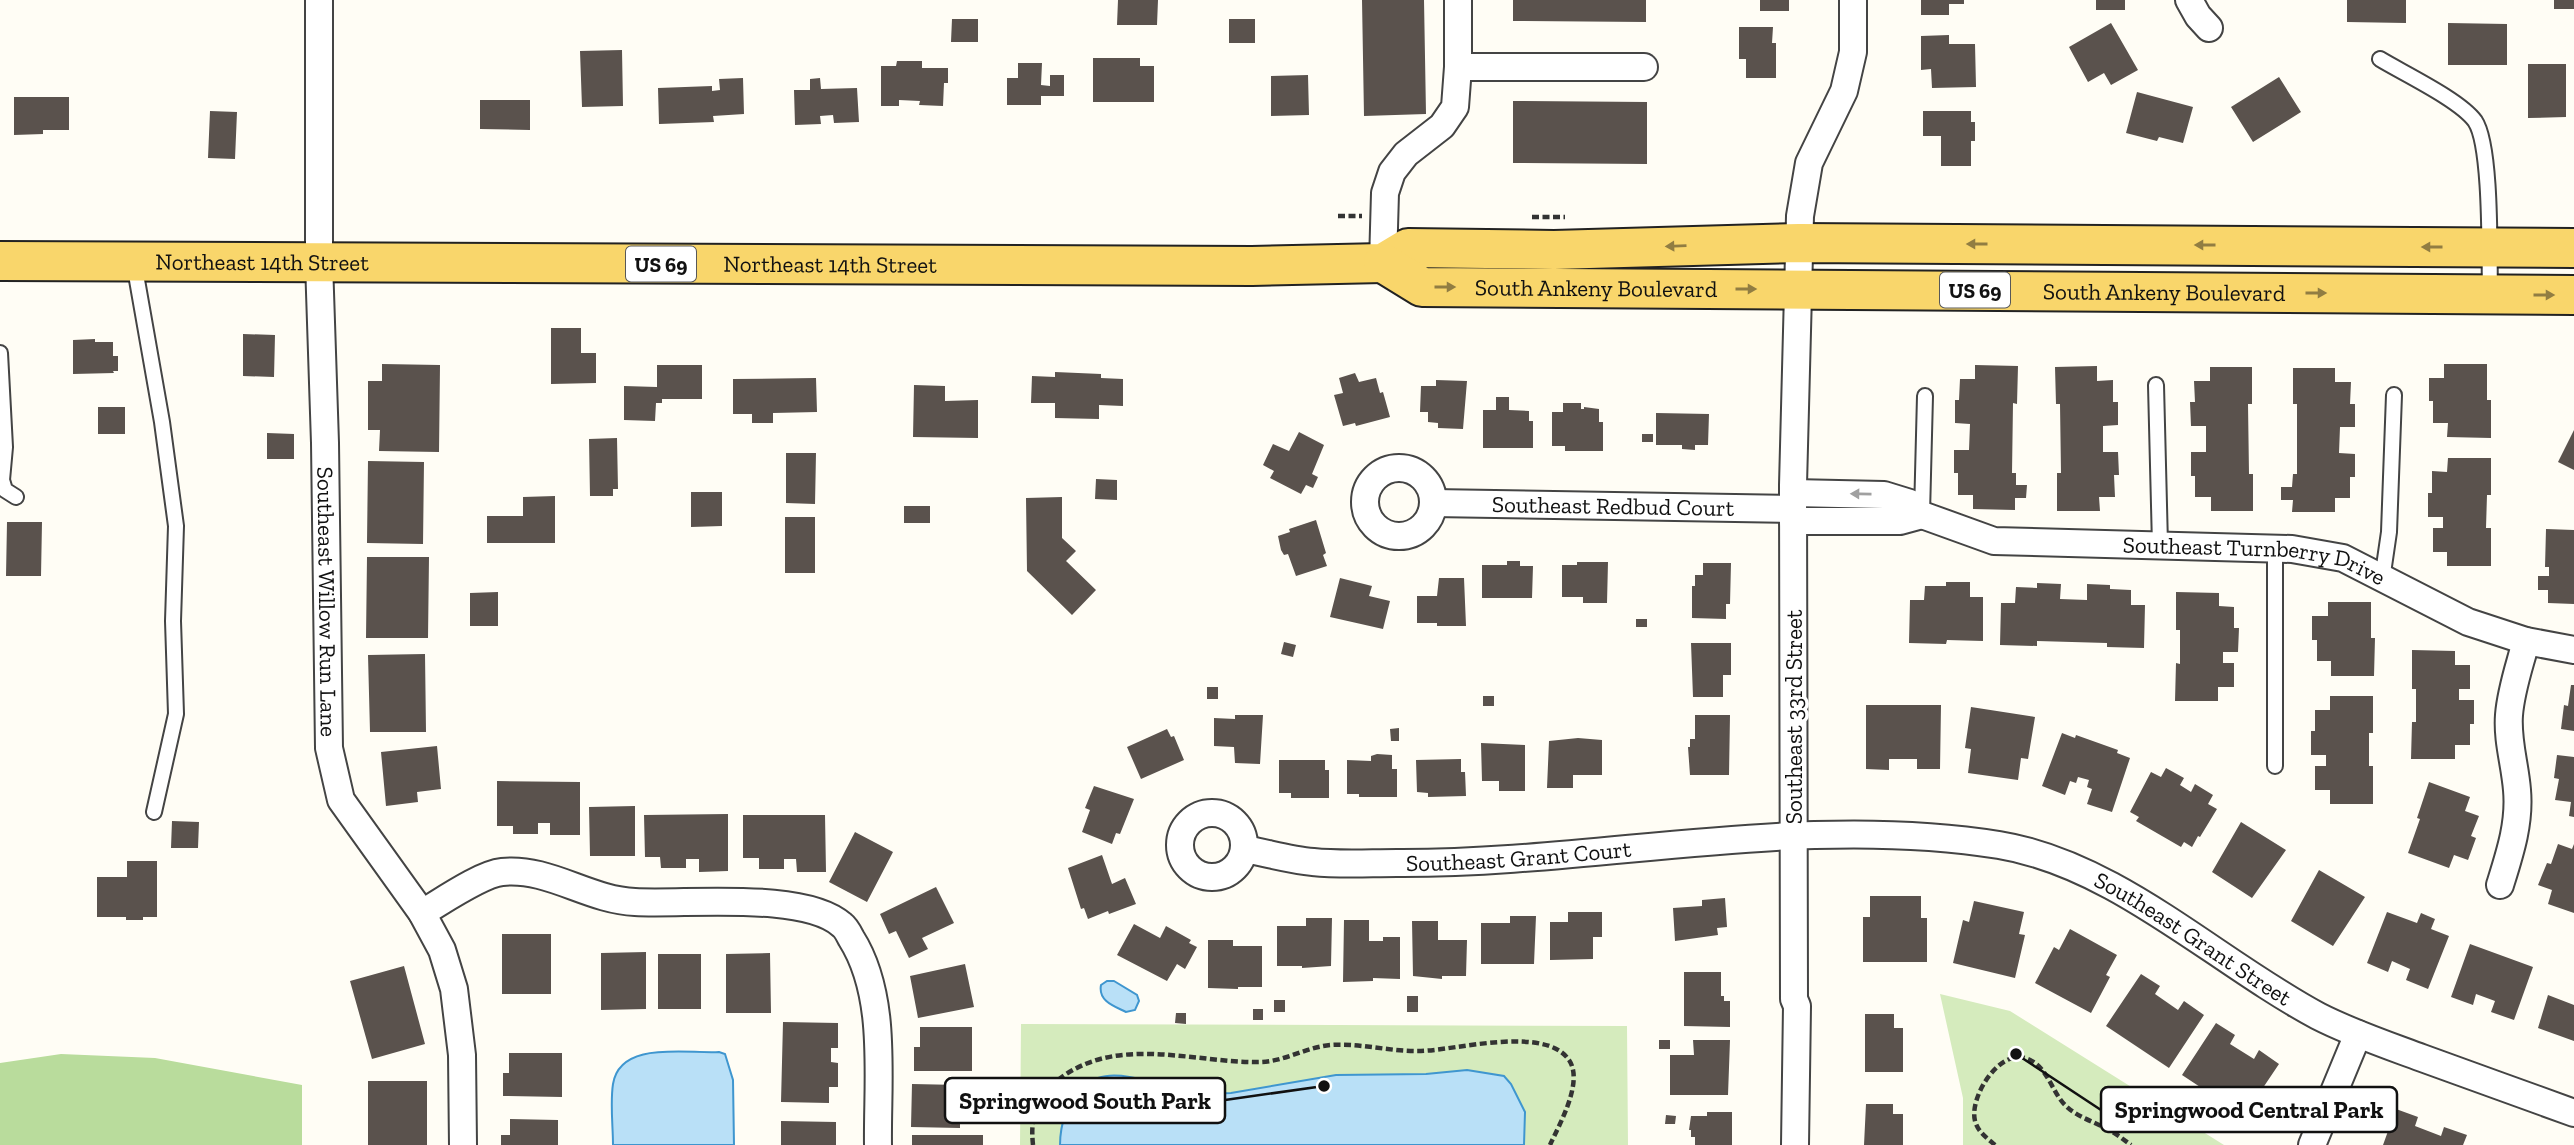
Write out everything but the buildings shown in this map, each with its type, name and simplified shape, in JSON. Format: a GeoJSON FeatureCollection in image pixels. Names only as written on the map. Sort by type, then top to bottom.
{"type":"FeatureCollection","features":[{"type":"Feature","properties":{"kind":"main road","name":"South Ankeny Boulevard"},"geometry":{"type":"LineString","coordinates":[[1323,265],[1383,263],[1408,248],[1554,250],[1799,243],[2574,248]]}},
{"type":"Feature","properties":{"kind":"main road","name":"Northeast 14th Street"},"geometry":{"type":"LineString","coordinates":[[0,261],[1323,265]]}},
{"type":"Feature","properties":{"kind":"main road","name":"South Ankeny Boulevard"},"geometry":{"type":"LineString","coordinates":[[1383,263],[1422,287],[2574,295]]}},
{"type":"Feature","properties":{"kind":"street","name":"Southeast Willow Run Lane"},"geometry":{"type":"LineString","coordinates":[[319,0],[319,262],[325,443],[329,748],[341,800],[422,913],[442,950],[454,989],[462,1055],[463,1145]]}},
{"type":"Feature","properties":{"kind":"street"},"geometry":{"type":"LineString","coordinates":[[1383,263],[1385,193],[1392,172],[1406,154],[1443,125],[1455,107],[1458,0]]}},
{"type":"Feature","properties":{"kind":"street","name":"Southeast 33rd Street"},"geometry":{"type":"LineString","coordinates":[[1795,1145],[1797,1006],[1794,999],[1793,507],[1800,216],[1808,163],[1844,91],[1853,52],[1853,0]]}},
{"type":"Feature","properties":{"kind":"street"},"geometry":{"type":"LineString","coordinates":[[2189,0],[2209,28]]}},
{"type":"Feature","properties":{"kind":"street"},"geometry":{"type":"LineString","coordinates":[[1458,67],[1644,67]]}},
{"type":"Feature","properties":{"kind":"street","name":"Southeast Turnberry Drive"},"geometry":{"type":"LineString","coordinates":[[1793,507],[1884,495],[1910,503],[1922,515],[1994,541],[2274,549],[2343,558],[2468,622],[2526,641],[2574,650]]}},
{"type":"Feature","properties":{"kind":"street","name":"Southeast Redbud Court"},"geometry":{"type":"LineString","coordinates":[[1433,503],[1793,507]]}},
{"type":"Feature","properties":{"kind":"street"},"geometry":{"type":"LineString","coordinates":[[2500,885],[2514,840],[2517,819],[2518,792],[2508,741],[2509,715],[2526,641]]}},
{"type":"Feature","properties":{"kind":"street","name":"Southeast Grant Court"},"geometry":{"type":"LineString","coordinates":[[1244,849],[1314,862],[1435,863],[1794,835]]}},
{"type":"Feature","properties":{"kind":"street","name":"Southeast Grant Street"},"geometry":{"type":"LineString","coordinates":[[1794,835],[1941,837],[2004,846],[2048,859],[2094,878],[2138,903],[2320,1017],[2358,1034],[2574,1113]]}},
{"type":"Feature","properties":{"kind":"street"},"geometry":{"type":"LineString","coordinates":[[422,913],[500,872],[539,873],[593,894],[632,902],[779,904],[819,911],[843,926],[861,954],[872,984],[877,1017],[878,1145]]}},
{"type":"Feature","properties":{"kind":"street"},"geometry":{"type":"LineString","coordinates":[[2312,1145],[2358,1034]]}},
{"type":"Feature","properties":{"kind":"lane"},"geometry":{"type":"LineString","coordinates":[[2380,59],[2459,106],[2475,121],[2484,145],[2490,294]]}},
{"type":"Feature","properties":{"kind":"lane"},"geometry":{"type":"LineString","coordinates":[[134,262],[177,526],[173,621],[176,714],[154,812]]}},
{"type":"Feature","properties":{"kind":"lane"},"geometry":{"type":"LineString","coordinates":[[0,353],[5,434],[2,480],[5,490],[16,496]]}},
{"type":"Feature","properties":{"kind":"lane"},"geometry":{"type":"LineString","coordinates":[[2156,385],[2160,545]]}},
{"type":"Feature","properties":{"kind":"lane"},"geometry":{"type":"LineString","coordinates":[[2382,580],[2389,532],[2394,395]]}},
{"type":"Feature","properties":{"kind":"lane"},"geometry":{"type":"LineString","coordinates":[[1922,515],[1925,396]]}},
{"type":"Feature","properties":{"kind":"lane"},"geometry":{"type":"LineString","coordinates":[[2274,549],[2274,766]]}},
{"type":"Feature","properties":{"kind":"path"},"geometry":{"type":"LineString","coordinates":[[1033,1145],[1034,1111],[1048,1088],[1080,1067],[1109,1057],[1156,1054],[1217,1062],[1273,1062],[1330,1045],[1413,1051],[1523,1041],[1542,1044],[1558,1051],[1569,1060],[1574,1074],[1567,1107],[1550,1145]]}},
{"type":"Feature","properties":{"kind":"path"},"geometry":{"type":"LineString","coordinates":[[1995,1145],[1980,1132],[1974,1109],[1992,1072],[2004,1060],[2020,1057],[2027,1058],[2040,1068],[2066,1107],[2131,1145]]}},
{"type":"Feature","properties":{"kind":"green space"},"geometry":{"type":"Polygon","coordinates":[[[1940,994],[2010,1011],[2224,1145],[1963,1145],[1963,1098],[1940,994]]]}},
{"type":"Feature","properties":{"kind":"green space"},"geometry":{"type":"Polygon","coordinates":[[[1021,1024],[1627,1026],[1628,1145],[1020,1145],[1021,1024]]]}},
{"type":"Feature","properties":{"kind":"green space"},"geometry":{"type":"Polygon","coordinates":[[[61,1054],[155,1058],[302,1085],[302,1145],[0,1145],[0,1063],[61,1054]]]}},
{"type":"Feature","properties":{"kind":"water"},"geometry":{"type":"Polygon","coordinates":[[[1114,981],[1137,995],[1139,1001],[1135,1010],[1126,1012],[1104,999],[1101,985],[1114,981]]]}},
{"type":"Feature","properties":{"kind":"water"},"geometry":{"type":"Polygon","coordinates":[[[656,1052],[725,1054],[733,1080],[734,1145],[613,1145],[613,1084],[618,1070],[628,1061],[656,1052]]]}},
{"type":"Feature","properties":{"kind":"water"},"geometry":{"type":"Polygon","coordinates":[[[1467,1070],[1504,1076],[1511,1084],[1525,1112],[1524,1145],[1060,1145],[1061,1130],[1069,1104],[1078,1091],[1096,1083],[1098,1078],[1137,1078],[1205,1096],[1336,1075],[1426,1074],[1467,1070]]]}},
{"type":"Feature","properties":{"kind":"place","name":"Springwood Central Park"},"geometry":{"type":"Point","coordinates":[2016,1054]}},
{"type":"Feature","properties":{"kind":"place","name":"Springwood South Park"},"geometry":{"type":"Point","coordinates":[1324,1086]}}]}
